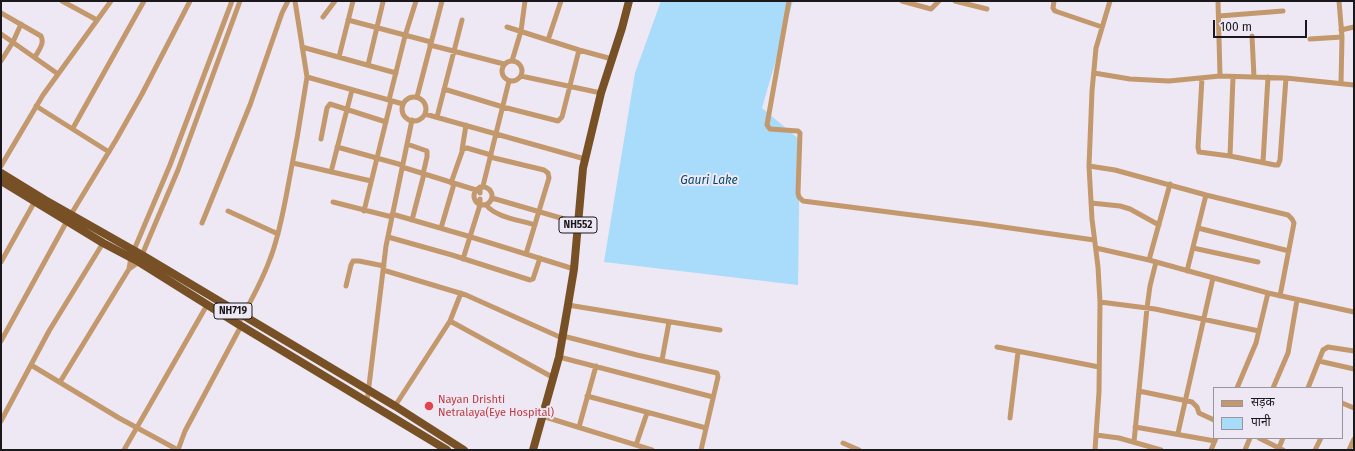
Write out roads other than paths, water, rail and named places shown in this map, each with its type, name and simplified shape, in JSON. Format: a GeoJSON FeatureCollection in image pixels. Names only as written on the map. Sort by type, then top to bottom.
{"type":"FeatureCollection","features":[{"type":"Feature","properties":{"kind":"highway","name":"NH552"},"geometry":{"type":"LineString","coordinates":[[533,450],[559,357],[574,268],[581,184],[585,159],[601,93],[629,1]]}},
{"type":"Feature","properties":{"kind":"highway","name":"NH719"},"geometry":{"type":"LineString","coordinates":[[1,173],[69,218],[103,243],[132,254]]}},
{"type":"Feature","properties":{"kind":"highway","name":"NH719"},"geometry":{"type":"LineString","coordinates":[[1,181],[132,254],[207,305],[447,450]]}},
{"type":"Feature","properties":{"kind":"highway","name":"NH719"},"geometry":{"type":"LineString","coordinates":[[140,259],[243,316],[394,406],[464,450]]}},
{"type":"Feature","properties":{"kind":"street"},"geometry":{"type":"LineString","coordinates":[[62,1],[97,20]]}},
{"type":"Feature","properties":{"kind":"street"},"geometry":{"type":"LineString","coordinates":[[1,166],[36,106],[111,1]]}},
{"type":"Feature","properties":{"kind":"street"},"geometry":{"type":"LineString","coordinates":[[73,128],[144,1]]}},
{"type":"Feature","properties":{"kind":"street"},"geometry":{"type":"LineString","coordinates":[[1,341],[69,218],[142,94],[190,1]]}},
{"type":"Feature","properties":{"kind":"street"},"geometry":{"type":"LineString","coordinates":[[129,269],[132,254],[170,165],[232,1]]}},
{"type":"Feature","properties":{"kind":"street"},"geometry":{"type":"LineString","coordinates":[[60,382],[129,269],[140,259],[178,170],[240,1]]}},
{"type":"Feature","properties":{"kind":"street"},"geometry":{"type":"LineString","coordinates":[[202,223],[250,105],[282,13],[288,1]]}},
{"type":"Feature","properties":{"kind":"street"},"geometry":{"type":"LineString","coordinates":[[31,365],[137,428],[178,450],[185,431],[240,325],[271,258],[278,234],[293,163],[307,77],[295,1]]}},
{"type":"Feature","properties":{"kind":"street"},"geometry":{"type":"LineString","coordinates":[[323,17],[335,1]]}},
{"type":"Feature","properties":{"kind":"street"},"geometry":{"type":"LineString","coordinates":[[339,57],[353,1]]}},
{"type":"Feature","properties":{"kind":"street"},"geometry":{"type":"LineString","coordinates":[[364,211],[405,36],[416,1]]}},
{"type":"Feature","properties":{"kind":"street"},"geometry":{"type":"LineString","coordinates":[[512,61],[521,31],[525,1]]}},
{"type":"Feature","properties":{"kind":"street"},"geometry":{"type":"LineString","coordinates":[[548,40],[561,1]]}},
{"type":"Feature","properties":{"kind":"street"},"geometry":{"type":"LineString","coordinates":[[789,1],[767,125],[770,128],[798,131],[800,133],[798,193],[800,199],[803,201],[1094,240]]}},
{"type":"Feature","properties":{"kind":"street"},"geometry":{"type":"LineString","coordinates":[[902,1],[931,9],[939,1]]}},
{"type":"Feature","properties":{"kind":"street"},"geometry":{"type":"LineString","coordinates":[[956,1],[987,8]]}},
{"type":"Feature","properties":{"kind":"street"},"geometry":{"type":"LineString","coordinates":[[1054,1],[1053,8],[1056,11],[1102,27]]}},
{"type":"Feature","properties":{"kind":"street"},"geometry":{"type":"LineString","coordinates":[[1095,450],[1099,392],[1100,302],[1089,166],[1096,48],[1110,1]]}},
{"type":"Feature","properties":{"kind":"street"},"geometry":{"type":"LineString","coordinates":[[1218,1],[1220,76]]}},
{"type":"Feature","properties":{"kind":"street"},"geometry":{"type":"LineString","coordinates":[[1339,1],[1342,37],[1341,84]]}},
{"type":"Feature","properties":{"kind":"street"},"geometry":{"type":"LineString","coordinates":[[368,65],[383,2]]}},
{"type":"Feature","properties":{"kind":"street"},"geometry":{"type":"LineString","coordinates":[[417,97],[441,4]]}},
{"type":"Feature","properties":{"kind":"street"},"geometry":{"type":"LineString","coordinates":[[1219,16],[1283,11]]}},
{"type":"Feature","properties":{"kind":"street"},"geometry":{"type":"LineString","coordinates":[[1,13],[43,38],[42,44],[35,57]]}},
{"type":"Feature","properties":{"kind":"street"},"geometry":{"type":"LineString","coordinates":[[348,20],[504,64],[512,61],[518,63],[521,67],[521,76],[517,80],[509,81],[505,79],[502,74],[504,64]]}},
{"type":"Feature","properties":{"kind":"street"},"geometry":{"type":"LineString","coordinates":[[437,117],[453,50],[462,20]]}},
{"type":"Feature","properties":{"kind":"street"},"geometry":{"type":"LineString","coordinates":[[1,61],[13,42],[21,24]]}},
{"type":"Feature","properties":{"kind":"street"},"geometry":{"type":"LineString","coordinates":[[507,27],[612,59]]}},
{"type":"Feature","properties":{"kind":"street"},"geometry":{"type":"LineString","coordinates":[[1341,30],[1354,27]]}},
{"type":"Feature","properties":{"kind":"street"},"geometry":{"type":"LineString","coordinates":[[1,34],[58,74]]}},
{"type":"Feature","properties":{"kind":"street"},"geometry":{"type":"LineString","coordinates":[[1252,36],[1254,77]]}},
{"type":"Feature","properties":{"kind":"street"},"geometry":{"type":"LineString","coordinates":[[1310,39],[1342,37]]}},
{"type":"Feature","properties":{"kind":"street"},"geometry":{"type":"LineString","coordinates":[[302,47],[396,73]]}},
{"type":"Feature","properties":{"kind":"street"},"geometry":{"type":"LineString","coordinates":[[444,89],[503,107],[558,121],[562,117],[579,50]]}},
{"type":"Feature","properties":{"kind":"street"},"geometry":{"type":"LineString","coordinates":[[1094,73],[1130,79],[1169,81],[1220,76],[1268,77],[1354,85]]}},
{"type":"Feature","properties":{"kind":"street"},"geometry":{"type":"LineString","coordinates":[[521,76],[601,93]]}},
{"type":"Feature","properties":{"kind":"street"},"geometry":{"type":"LineString","coordinates":[[307,77],[403,104]]}},
{"type":"Feature","properties":{"kind":"street"},"geometry":{"type":"LineString","coordinates":[[1230,156],[1233,77]]}},
{"type":"Feature","properties":{"kind":"street"},"geometry":{"type":"LineString","coordinates":[[1263,162],[1268,77]]}},
{"type":"Feature","properties":{"kind":"street"},"geometry":{"type":"LineString","coordinates":[[1202,78],[1198,147],[1199,152],[1230,156],[1275,165],[1278,164],[1280,160],[1286,78]]}},
{"type":"Feature","properties":{"kind":"street"},"geometry":{"type":"LineString","coordinates":[[509,81],[491,156],[480,191],[474,199],[497,213],[535,225]]}},
{"type":"Feature","properties":{"kind":"street"},"geometry":{"type":"LineString","coordinates":[[331,172],[352,90]]}},
{"type":"Feature","properties":{"kind":"street"},"geometry":{"type":"LineString","coordinates":[[410,97],[417,97],[425,103],[425,114],[421,119],[412,120],[404,114],[403,104],[410,97]]}},
{"type":"Feature","properties":{"kind":"street"},"geometry":{"type":"LineString","coordinates":[[321,139],[328,106],[332,104],[386,122]]}},
{"type":"Feature","properties":{"kind":"street"},"geometry":{"type":"LineString","coordinates":[[36,106],[109,152]]}},
{"type":"Feature","properties":{"kind":"street"},"geometry":{"type":"LineString","coordinates":[[425,114],[585,159]]}},
{"type":"Feature","properties":{"kind":"street"},"geometry":{"type":"LineString","coordinates":[[367,402],[383,268],[412,120]]}},
{"type":"Feature","properties":{"kind":"street"},"geometry":{"type":"LineString","coordinates":[[441,228],[462,150],[466,125]]}},
{"type":"Feature","properties":{"kind":"street"},"geometry":{"type":"LineString","coordinates":[[407,144],[427,151],[427,157],[412,220]]}},
{"type":"Feature","properties":{"kind":"street"},"geometry":{"type":"LineString","coordinates":[[337,147],[480,191],[486,187],[491,190],[492,198]]}},
{"type":"Feature","properties":{"kind":"street"},"geometry":{"type":"LineString","coordinates":[[462,150],[467,148],[546,172],[549,178],[526,254]]}},
{"type":"Feature","properties":{"kind":"street"},"geometry":{"type":"LineString","coordinates":[[293,163],[370,181]]}},
{"type":"Feature","properties":{"kind":"street"},"geometry":{"type":"LineString","coordinates":[[1089,166],[1115,170],[1206,195],[1288,215],[1294,223],[1280,296]]}},
{"type":"Feature","properties":{"kind":"street"},"geometry":{"type":"LineString","coordinates":[[1149,260],[1170,184]]}},
{"type":"Feature","properties":{"kind":"street"},"geometry":{"type":"LineString","coordinates":[[464,259],[483,205],[480,191]]}},
{"type":"Feature","properties":{"kind":"street"},"geometry":{"type":"LineString","coordinates":[[1188,271],[1206,195]]}},
{"type":"Feature","properties":{"kind":"street"},"geometry":{"type":"LineString","coordinates":[[492,198],[578,223]]}},
{"type":"Feature","properties":{"kind":"street"},"geometry":{"type":"LineString","coordinates":[[483,205],[492,198]]}},
{"type":"Feature","properties":{"kind":"street"},"geometry":{"type":"LineString","coordinates":[[1,262],[35,201]]}},
{"type":"Feature","properties":{"kind":"street"},"geometry":{"type":"LineString","coordinates":[[333,202],[364,211],[412,220],[472,236],[574,268]]}},
{"type":"Feature","properties":{"kind":"street"},"geometry":{"type":"LineString","coordinates":[[1091,203],[1120,206],[1130,209],[1159,225]]}},
{"type":"Feature","properties":{"kind":"street"},"geometry":{"type":"LineString","coordinates":[[228,211],[278,234]]}},
{"type":"Feature","properties":{"kind":"street"},"geometry":{"type":"LineString","coordinates":[[1198,228],[1289,251]]}},
{"type":"Feature","properties":{"kind":"street"},"geometry":{"type":"LineString","coordinates":[[388,237],[530,280],[533,279],[540,258]]}},
{"type":"Feature","properties":{"kind":"street"},"geometry":{"type":"LineString","coordinates":[[1,421],[69,296],[103,243]]}},
{"type":"Feature","properties":{"kind":"street"},"geometry":{"type":"LineString","coordinates":[[1096,248],[1149,260],[1280,296],[1354,312]]}},
{"type":"Feature","properties":{"kind":"street"},"geometry":{"type":"LineString","coordinates":[[1193,248],[1258,262]]}},
{"type":"Feature","properties":{"kind":"street"},"geometry":{"type":"LineString","coordinates":[[346,286],[353,261],[359,261],[461,293],[562,337],[717,373],[718,377],[714,397],[701,450]]}},
{"type":"Feature","properties":{"kind":"street"},"geometry":{"type":"LineString","coordinates":[[1134,442],[1147,308],[1150,286],[1156,262]]}},
{"type":"Feature","properties":{"kind":"street"},"geometry":{"type":"LineString","coordinates":[[1178,433],[1205,319],[1213,278]]}},
{"type":"Feature","properties":{"kind":"street"},"geometry":{"type":"LineString","coordinates":[[394,406],[450,321],[461,293]]}},
{"type":"Feature","properties":{"kind":"street"},"geometry":{"type":"LineString","coordinates":[[1238,387],[1254,348],[1268,293]]}},
{"type":"Feature","properties":{"kind":"street"},"geometry":{"type":"LineString","coordinates":[[1273,387],[1288,354],[1297,300]]}},
{"type":"Feature","properties":{"kind":"street"},"geometry":{"type":"LineString","coordinates":[[1100,302],[1147,308],[1259,331]]}},
{"type":"Feature","properties":{"kind":"street"},"geometry":{"type":"LineString","coordinates":[[124,450],[207,305]]}},
{"type":"Feature","properties":{"kind":"street"},"geometry":{"type":"LineString","coordinates":[[568,305],[720,330]]}},
{"type":"Feature","properties":{"kind":"street"},"geometry":{"type":"LineString","coordinates":[[450,321],[554,378]]}},
{"type":"Feature","properties":{"kind":"street"},"geometry":{"type":"LineString","coordinates":[[662,360],[669,322]]}},
{"type":"Feature","properties":{"kind":"street"},"geometry":{"type":"LineString","coordinates":[[997,347],[1099,367]]}},
{"type":"Feature","properties":{"kind":"street"},"geometry":{"type":"LineString","coordinates":[[1308,387],[1323,350],[1328,347],[1354,351]]}},
{"type":"Feature","properties":{"kind":"street"},"geometry":{"type":"LineString","coordinates":[[1010,418],[1018,352]]}},
{"type":"Feature","properties":{"kind":"street"},"geometry":{"type":"LineString","coordinates":[[559,357],[714,397]]}},
{"type":"Feature","properties":{"kind":"street"},"geometry":{"type":"LineString","coordinates":[[1319,361],[1354,369]]}},
{"type":"Feature","properties":{"kind":"street"},"geometry":{"type":"LineString","coordinates":[[579,427],[596,366]]}},
{"type":"Feature","properties":{"kind":"street"},"geometry":{"type":"LineString","coordinates":[[1139,391],[1186,400],[1195,404],[1199,413],[1213,420]]}},
{"type":"Feature","properties":{"kind":"street"},"geometry":{"type":"LineString","coordinates":[[587,396],[706,428]]}},
{"type":"Feature","properties":{"kind":"street"},"geometry":{"type":"LineString","coordinates":[[1343,402],[1354,408]]}},
{"type":"Feature","properties":{"kind":"street"},"geometry":{"type":"LineString","coordinates":[[636,445],[647,412]]}},
{"type":"Feature","properties":{"kind":"street"},"geometry":{"type":"LineString","coordinates":[[542,416],[652,450]]}},
{"type":"Feature","properties":{"kind":"street"},"geometry":{"type":"LineString","coordinates":[[1135,427],[1213,439]]}},
{"type":"Feature","properties":{"kind":"street"},"geometry":{"type":"LineString","coordinates":[[1096,435],[1109,436],[1161,450]]}},
{"type":"Feature","properties":{"kind":"street"},"geometry":{"type":"LineString","coordinates":[[1211,450],[1215,439]]}},
{"type":"Feature","properties":{"kind":"street"},"geometry":{"type":"LineString","coordinates":[[1245,450],[1250,439]]}},
{"type":"Feature","properties":{"kind":"street"},"geometry":{"type":"LineString","coordinates":[[1261,439],[1280,449],[1283,439]]}},
{"type":"Feature","properties":{"kind":"street"},"geometry":{"type":"LineString","coordinates":[[1315,450],[1320,439]]}},
{"type":"Feature","properties":{"kind":"street"},"geometry":{"type":"LineString","coordinates":[[1349,450],[1354,439]]}},
{"type":"Feature","properties":{"kind":"street"},"geometry":{"type":"LineString","coordinates":[[843,443],[859,450]]}},
{"type":"Feature","properties":{"kind":"street"},"geometry":{"type":"LineString","coordinates":[[1139,450],[1140,444]]}},
{"type":"Feature","properties":{"kind":"water","name":"Gauri Lake"},"geometry":{"type":"Polygon","coordinates":[[[661,1],[793,1],[762,108],[800,140],[798,285],[604,262],[635,73],[661,1]]]}},
{"type":"Feature","properties":{"kind":"place","name":"Nayan Drishti Netralaya(Eye Hospital)"},"geometry":{"type":"Point","coordinates":[429,406]}}]}
